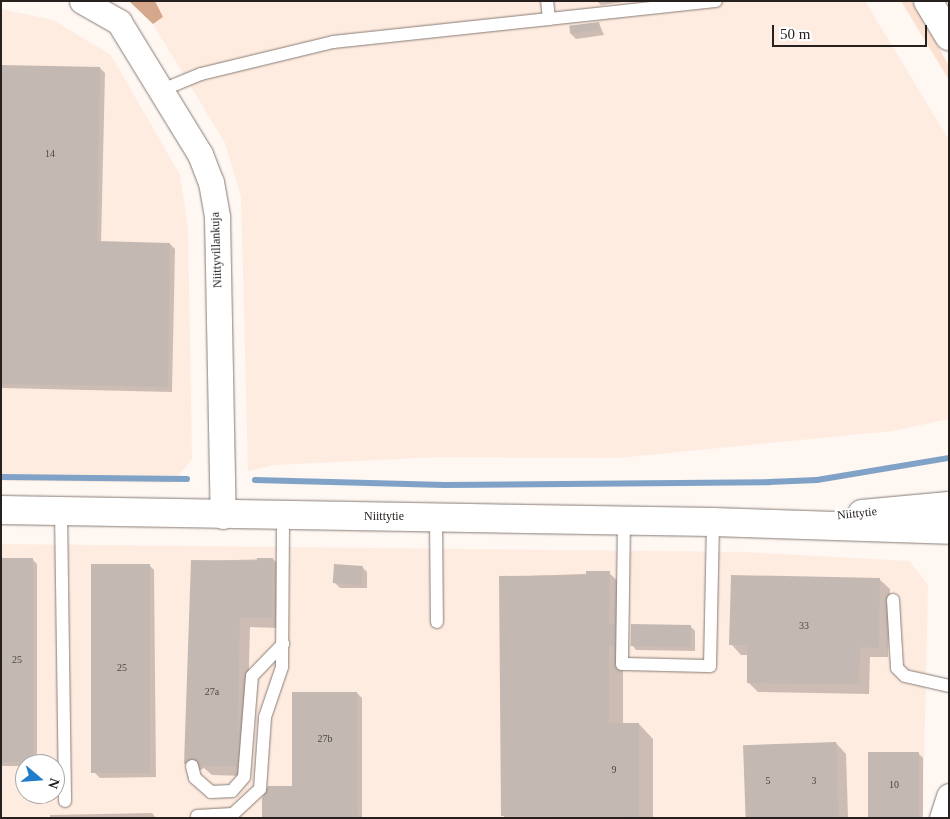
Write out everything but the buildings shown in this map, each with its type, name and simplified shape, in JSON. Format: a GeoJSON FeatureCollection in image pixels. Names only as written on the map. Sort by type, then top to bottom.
{"type":"FeatureCollection","features":[{"type":"Feature","properties":{"kind":"main road"},"geometry":{"type":"LineString","coordinates":[[928,1],[949,36]]}},
{"type":"Feature","properties":{"kind":"main road","name":"Niittytie"},"geometry":{"type":"LineString","coordinates":[[766,524],[949,506]]}},
{"type":"Feature","properties":{"kind":"main road","name":"Niittytie"},"geometry":{"type":"LineString","coordinates":[[1,510],[283,517],[624,520],[949,530]]}},
{"type":"Feature","properties":{"kind":"street","name":"Niittyvillankuja"},"geometry":{"type":"LineString","coordinates":[[82,1],[119,22],[200,154],[217,218],[223,516]]}},
{"type":"Feature","properties":{"kind":"street"},"geometry":{"type":"LineString","coordinates":[[942,818],[949,796]]}},
{"type":"Feature","properties":{"kind":"lane"},"geometry":{"type":"LineString","coordinates":[[548,1],[549,19]]}},
{"type":"Feature","properties":{"kind":"lane"},"geometry":{"type":"LineString","coordinates":[[162,90],[201,74],[333,42],[716,1]]}},
{"type":"Feature","properties":{"kind":"lane"},"geometry":{"type":"LineString","coordinates":[[61,511],[64,754]]}},
{"type":"Feature","properties":{"kind":"lane"},"geometry":{"type":"LineString","coordinates":[[196,816],[233,814],[260,789],[265,717],[282,667],[283,517]]}},
{"type":"Feature","properties":{"kind":"lane"},"geometry":{"type":"LineString","coordinates":[[436,517],[437,622]]}},
{"type":"Feature","properties":{"kind":"lane"},"geometry":{"type":"LineString","coordinates":[[624,520],[622,664],[661,665],[710,666],[713,522]]}},
{"type":"Feature","properties":{"kind":"lane"},"geometry":{"type":"LineString","coordinates":[[893,600],[897,668],[905,676],[949,686]]}},
{"type":"Feature","properties":{"kind":"lane"},"geometry":{"type":"LineString","coordinates":[[192,766],[195,778],[211,792],[232,790],[244,777],[249,690],[252,676],[283,644]]}},
{"type":"Feature","properties":{"kind":"shaded area"},"geometry":{"type":"Polygon","coordinates":[[[129,1],[155,1],[163,17],[153,24],[129,1]]]}},
{"type":"Feature","properties":{"kind":"shaded area"},"geometry":{"type":"Polygon","coordinates":[[[155,1],[865,1],[949,140],[949,419],[892,431],[618,458],[439,457],[274,465],[248,471],[241,196],[225,143],[153,24],[162,17],[155,1]]]}},
{"type":"Feature","properties":{"kind":"shaded area"},"geometry":{"type":"Polygon","coordinates":[[[901,1],[912,1],[949,66],[949,80],[901,1]]]}},
{"type":"Feature","properties":{"kind":"shaded area"},"geometry":{"type":"Polygon","coordinates":[[[1,9],[53,20],[111,55],[180,175],[188,227],[192,459],[172,483],[1,481],[1,9]]]}},
{"type":"Feature","properties":{"kind":"shaded area"},"geometry":{"type":"Polygon","coordinates":[[[1,544],[744,552],[909,561],[928,585],[923,809],[920,818],[1,818],[1,544]]]}},
{"type":"Feature","properties":{"kind":"waterway"},"geometry":{"type":"LineString","coordinates":[[255,480],[445,485],[769,482],[817,480],[949,458]]}},
{"type":"Feature","properties":{"kind":"waterway"},"geometry":{"type":"LineString","coordinates":[[1,477],[187,479]]}}]}
